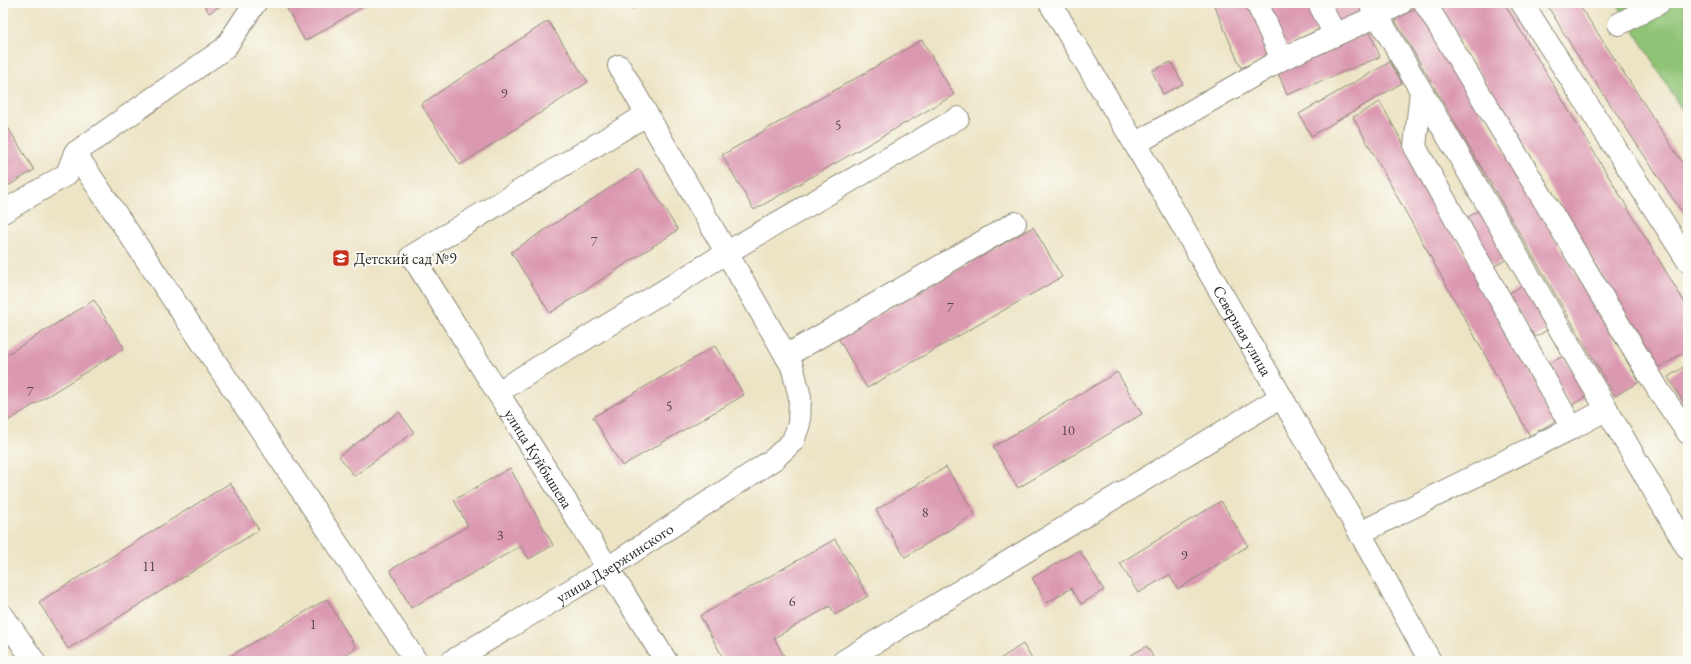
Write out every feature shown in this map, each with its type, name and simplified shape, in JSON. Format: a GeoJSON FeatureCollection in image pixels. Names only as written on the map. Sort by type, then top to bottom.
{"type":"FeatureCollection","features":[{"type":"Feature","properties":{"kind":"street"},"geometry":{"type":"LineString","coordinates":[[3,212],[67,174],[75,153],[225,48],[255,3]]}},
{"type":"Feature","properties":{"kind":"street","name":"Северная улица"},"geometry":{"type":"LineString","coordinates":[[1050,3],[1135,144],[1360,533],[1430,661]]}},
{"type":"Feature","properties":{"kind":"street"},"geometry":{"type":"LineString","coordinates":[[1257,3],[1282,59]]}},
{"type":"Feature","properties":{"kind":"street"},"geometry":{"type":"LineString","coordinates":[[1319,3],[1335,35]]}},
{"type":"Feature","properties":{"kind":"street"},"geometry":{"type":"LineString","coordinates":[[1135,144],[1282,59],[1335,35],[1374,10],[1401,3]]}},
{"type":"Feature","properties":{"kind":"street"},"geometry":{"type":"LineString","coordinates":[[1425,3],[1659,391],[1688,433]]}},
{"type":"Feature","properties":{"kind":"street"},"geometry":{"type":"LineString","coordinates":[[1522,3],[1688,261]]}},
{"type":"Feature","properties":{"kind":"street"},"geometry":{"type":"LineString","coordinates":[[1619,24],[1659,3]]}},
{"type":"Feature","properties":{"kind":"street"},"geometry":{"type":"LineString","coordinates":[[1374,10],[1688,549]]}},
{"type":"Feature","properties":{"kind":"street","name":"улица Дзержинского"},"geometry":{"type":"LineString","coordinates":[[452,661],[608,568],[774,460],[793,441],[799,424],[800,397],[792,366],[619,66]]}},
{"type":"Feature","properties":{"kind":"street"},"geometry":{"type":"LineString","coordinates":[[1421,92],[1415,147],[1572,428]]}},
{"type":"Feature","properties":{"kind":"street","name":"улица Куйбышева"},"geometry":{"type":"LineString","coordinates":[[646,115],[412,256],[666,661]]}},
{"type":"Feature","properties":{"kind":"street"},"geometry":{"type":"LineString","coordinates":[[498,392],[726,253],[958,118]]}},
{"type":"Feature","properties":{"kind":"street"},"geometry":{"type":"LineString","coordinates":[[75,153],[416,661]]}},
{"type":"Feature","properties":{"kind":"street"},"geometry":{"type":"LineString","coordinates":[[786,356],[1015,223]]}},
{"type":"Feature","properties":{"kind":"street"},"geometry":{"type":"LineString","coordinates":[[844,661],[1281,397]]}},
{"type":"Feature","properties":{"kind":"street"},"geometry":{"type":"LineString","coordinates":[[1360,533],[1572,428],[1607,409]]}},
{"type":"Feature","properties":{"kind":"street"},"geometry":{"type":"LineString","coordinates":[[3,616],[34,661]]}},
{"type":"Feature","properties":{"kind":"green space"},"geometry":{"type":"Polygon","coordinates":[[[1617,3],[1688,3],[1688,120],[1617,3]]]}},
{"type":"Feature","properties":{"kind":"building"},"geometry":{"type":"Polygon","coordinates":[[[203,3],[225,3],[209,13],[203,3]]]}},
{"type":"Feature","properties":{"kind":"building"},"geometry":{"type":"Polygon","coordinates":[[[284,3],[369,3],[305,41],[284,3]]]}},
{"type":"Feature","properties":{"kind":"building"},"geometry":{"type":"Polygon","coordinates":[[[630,3],[644,3],[633,9],[630,3]]]}},
{"type":"Feature","properties":{"kind":"building"},"geometry":{"type":"Polygon","coordinates":[[[1213,3],[1250,3],[1272,55],[1241,68],[1213,3]]]}},
{"type":"Feature","properties":{"kind":"building"},"geometry":{"type":"Polygon","coordinates":[[[1265,3],[1309,3],[1321,28],[1286,46],[1265,3]]]}},
{"type":"Feature","properties":{"kind":"building"},"geometry":{"type":"Polygon","coordinates":[[[1327,3],[1364,3],[1367,10],[1337,25],[1327,3]]]}},
{"type":"Feature","properties":{"kind":"building"},"geometry":{"type":"Polygon","coordinates":[[[1438,3],[1504,3],[1688,308],[1688,350],[1659,368],[1438,3]]]}},
{"type":"Feature","properties":{"kind":"building"},"geometry":{"type":"Polygon","coordinates":[[[1546,3],[1578,3],[1688,171],[1688,221],[1574,50],[1546,3]]]}},
{"type":"Feature","properties":{"kind":"building"},"geometry":{"type":"Polygon","coordinates":[[[1419,6],[1639,382],[1615,396],[1395,20],[1419,6]]]}},
{"type":"Feature","properties":{"kind":"building"},"geometry":{"type":"Polygon","coordinates":[[[548,21],[588,82],[460,165],[421,104],[548,21]]]}},
{"type":"Feature","properties":{"kind":"building"},"geometry":{"type":"Polygon","coordinates":[[[1370,32],[1380,57],[1287,95],[1277,70],[1370,32]]]}},
{"type":"Feature","properties":{"kind":"building"},"geometry":{"type":"Polygon","coordinates":[[[922,40],[954,95],[754,210],[722,155],[922,40]]]}},
{"type":"Feature","properties":{"kind":"building"},"geometry":{"type":"Polygon","coordinates":[[[1171,62],[1183,84],[1163,94],[1152,71],[1171,62]]]}},
{"type":"Feature","properties":{"kind":"building"},"geometry":{"type":"Polygon","coordinates":[[[1390,62],[1402,83],[1311,136],[1299,114],[1390,62]]]}},
{"type":"Feature","properties":{"kind":"building"},"geometry":{"type":"Polygon","coordinates":[[[1380,102],[1557,420],[1530,436],[1353,117],[1380,102]]]}},
{"type":"Feature","properties":{"kind":"building"},"geometry":{"type":"Polygon","coordinates":[[[4,121],[34,170],[3,189],[3,122],[4,121]]]}},
{"type":"Feature","properties":{"kind":"building"},"geometry":{"type":"Polygon","coordinates":[[[639,169],[678,230],[550,313],[511,252],[639,169]]]}},
{"type":"Feature","properties":{"kind":"building"},"geometry":{"type":"Polygon","coordinates":[[[1481,209],[1509,258],[1493,267],[1465,219],[1481,209]]]}},
{"type":"Feature","properties":{"kind":"building"},"geometry":{"type":"Polygon","coordinates":[[[1033,227],[1062,277],[867,388],[838,338],[1033,227]]]}},
{"type":"Feature","properties":{"kind":"building"},"geometry":{"type":"Polygon","coordinates":[[[1523,285],[1549,329],[1535,337],[1508,294],[1523,285]]]}},
{"type":"Feature","properties":{"kind":"building"},"geometry":{"type":"Polygon","coordinates":[[[94,300],[124,348],[3,424],[3,357],[94,300]]]}},
{"type":"Feature","properties":{"kind":"building"},"geometry":{"type":"Polygon","coordinates":[[[715,346],[744,395],[622,466],[593,417],[715,346]]]}},
{"type":"Feature","properties":{"kind":"building"},"geometry":{"type":"Polygon","coordinates":[[[1563,356],[1587,396],[1571,406],[1547,365],[1563,356]]]}},
{"type":"Feature","properties":{"kind":"building"},"geometry":{"type":"Polygon","coordinates":[[[1688,364],[1688,410],[1668,377],[1688,364]]]}},
{"type":"Feature","properties":{"kind":"building"},"geometry":{"type":"Polygon","coordinates":[[[1117,372],[1142,414],[1018,488],[993,447],[1117,372]]]}},
{"type":"Feature","properties":{"kind":"building"},"geometry":{"type":"Polygon","coordinates":[[[399,412],[414,432],[354,476],[339,456],[399,412]]]}},
{"type":"Feature","properties":{"kind":"building"},"geometry":{"type":"Polygon","coordinates":[[[946,467],[975,514],[905,557],[876,510],[946,467]]]}},
{"type":"Feature","properties":{"kind":"building"},"geometry":{"type":"Polygon","coordinates":[[[510,468],[553,545],[529,559],[521,546],[411,608],[390,570],[468,526],[454,500],[510,468]]]}},
{"type":"Feature","properties":{"kind":"building"},"geometry":{"type":"Polygon","coordinates":[[[230,483],[259,530],[68,649],[39,602],[230,483]]]}},
{"type":"Feature","properties":{"kind":"building"},"geometry":{"type":"Polygon","coordinates":[[[1221,501],[1248,546],[1178,589],[1169,575],[1138,593],[1120,563],[1221,501]]]}},
{"type":"Feature","properties":{"kind":"building"},"geometry":{"type":"Polygon","coordinates":[[[835,539],[868,596],[835,615],[830,606],[774,638],[787,661],[725,661],[700,616],[835,539]]]}},
{"type":"Feature","properties":{"kind":"building"},"geometry":{"type":"Polygon","coordinates":[[[1079,550],[1104,590],[1081,604],[1071,588],[1047,603],[1032,578],[1079,550]]]}},
{"type":"Feature","properties":{"kind":"building"},"geometry":{"type":"Polygon","coordinates":[[[327,599],[356,648],[335,661],[222,661],[327,599]]]}},
{"type":"Feature","properties":{"kind":"building"},"geometry":{"type":"Polygon","coordinates":[[[1023,644],[1033,661],[997,661],[1023,644]]]}},
{"type":"Feature","properties":{"kind":"building"},"geometry":{"type":"Polygon","coordinates":[[[1147,646],[1155,661],[1132,661],[1129,656],[1147,646]]]}},
{"type":"Feature","properties":{"kind":"place","name":"Детский сад №9"},"geometry":{"type":"Point","coordinates":[341,258]}}]}
